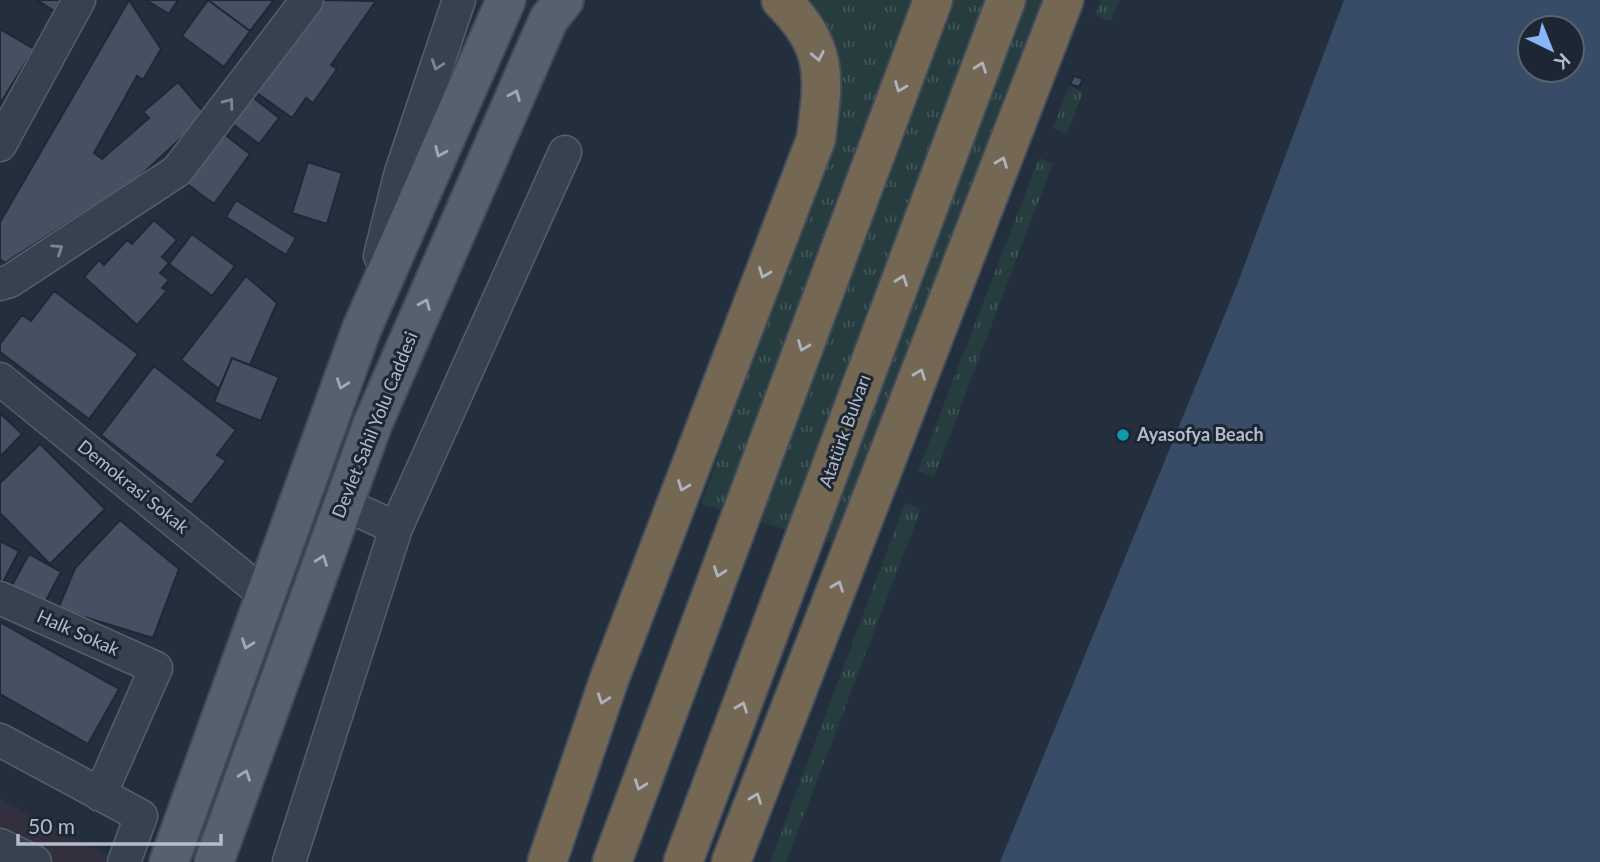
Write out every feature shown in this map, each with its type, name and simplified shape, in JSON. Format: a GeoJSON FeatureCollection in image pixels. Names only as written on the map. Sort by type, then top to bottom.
{"type":"FeatureCollection","features":[{"type":"Feature","properties":{"kind":"highway"},"geometry":{"type":"LineString","coordinates":[[547,862],[615,665],[816,139],[823,82],[814,42],[797,16],[781,0]]}},
{"type":"Feature","properties":{"kind":"highway"},"geometry":{"type":"LineString","coordinates":[[612,862],[933,0]]}},
{"type":"Feature","properties":{"kind":"highway","name":"Atatürk Bulvarı"},"geometry":{"type":"LineString","coordinates":[[683,862],[1006,0]]}},
{"type":"Feature","properties":{"kind":"highway"},"geometry":{"type":"LineString","coordinates":[[731,862],[1064,0]]}},
{"type":"Feature","properties":{"kind":"main road"},"geometry":{"type":"LineString","coordinates":[[169,862],[362,328],[506,0]]}},
{"type":"Feature","properties":{"kind":"main road","name":"Devlet Sahil Yolu Caddesi"},"geometry":{"type":"LineString","coordinates":[[214,862],[373,423],[549,19],[564,0]]}},
{"type":"Feature","properties":{"kind":"street"},"geometry":{"type":"LineString","coordinates":[[0,145],[79,0]]}},
{"type":"Feature","properties":{"kind":"street"},"geometry":{"type":"LineString","coordinates":[[0,284],[10,281],[177,171],[307,0]]}},
{"type":"Feature","properties":{"kind":"street"},"geometry":{"type":"LineString","coordinates":[[362,328],[401,172],[459,0]]}},
{"type":"Feature","properties":{"kind":"street"},"geometry":{"type":"LineString","coordinates":[[289,862],[396,528],[565,152]]}},
{"type":"Feature","properties":{"kind":"street","name":"Demokrasi Sokak"},"geometry":{"type":"LineString","coordinates":[[0,379],[265,595]]}},
{"type":"Feature","properties":{"kind":"street"},"geometry":{"type":"LineString","coordinates":[[342,503],[396,528]]}},
{"type":"Feature","properties":{"kind":"street","name":"Halk Sokak"},"geometry":{"type":"LineString","coordinates":[[0,598],[156,668],[100,794]]}},
{"type":"Feature","properties":{"kind":"street"},"geometry":{"type":"LineString","coordinates":[[0,740],[141,816],[124,862]]}},
{"type":"Feature","properties":{"kind":"street"},"geometry":{"type":"LineString","coordinates":[[0,845],[36,862]]}},
{"type":"Feature","properties":{"kind":"shaded area"},"geometry":{"type":"Polygon","coordinates":[[[0,799],[113,859],[112,862],[0,862],[0,799]]]}},
{"type":"Feature","properties":{"kind":"green space"},"geometry":{"type":"Polygon","coordinates":[[[808,0],[1049,0],[835,544],[701,504],[837,123],[840,90],[838,58],[828,28],[808,0]]]}},
{"type":"Feature","properties":{"kind":"green space"},"geometry":{"type":"Polygon","coordinates":[[[1101,0],[1119,0],[1111,21],[1095,16],[1101,0]]]}},
{"type":"Feature","properties":{"kind":"green space"},"geometry":{"type":"Polygon","coordinates":[[[1069,86],[1083,92],[1067,134],[1053,128],[1069,86]]]}},
{"type":"Feature","properties":{"kind":"green space"},"geometry":{"type":"Polygon","coordinates":[[[1039,158],[1053,163],[934,477],[918,471],[1039,158]]]}},
{"type":"Feature","properties":{"kind":"green space"},"geometry":{"type":"Polygon","coordinates":[[[905,503],[921,509],[786,862],[770,862],[905,503]]]}},
{"type":"Feature","properties":{"kind":"water"},"geometry":{"type":"Polygon","coordinates":[[[1344,0],[1600,0],[1600,862],[1000,862],[1237,285],[1344,0]]]}},
{"type":"Feature","properties":{"kind":"building"},"geometry":{"type":"Polygon","coordinates":[[[37,0],[60,0],[54,11],[37,0]]]}},
{"type":"Feature","properties":{"kind":"building"},"geometry":{"type":"Polygon","coordinates":[[[129,0],[161,49],[143,80],[137,76],[94,153],[102,159],[149,118],[143,112],[178,82],[206,115],[138,178],[5,263],[0,259],[0,222],[129,0]]]}},
{"type":"Feature","properties":{"kind":"building"},"geometry":{"type":"Polygon","coordinates":[[[146,0],[178,0],[169,14],[146,0]]]}},
{"type":"Feature","properties":{"kind":"building"},"geometry":{"type":"Polygon","coordinates":[[[208,0],[250,31],[224,67],[182,36],[208,0]]]}},
{"type":"Feature","properties":{"kind":"building"},"geometry":{"type":"Polygon","coordinates":[[[208,0],[271,0],[273,1],[250,31],[208,0]]]}},
{"type":"Feature","properties":{"kind":"building"},"geometry":{"type":"Polygon","coordinates":[[[322,0],[376,1],[331,65],[337,69],[313,103],[306,98],[292,118],[257,93],[322,0]]]}},
{"type":"Feature","properties":{"kind":"building"},"geometry":{"type":"Polygon","coordinates":[[[0,29],[34,49],[0,104],[0,29]]]}},
{"type":"Feature","properties":{"kind":"building"},"geometry":{"type":"Polygon","coordinates":[[[1074,76],[1083,79],[1079,87],[1070,84],[1074,76]]]}},
{"type":"Feature","properties":{"kind":"building"},"geometry":{"type":"Polygon","coordinates":[[[250,95],[279,118],[259,144],[230,122],[250,95]]]}},
{"type":"Feature","properties":{"kind":"building"},"geometry":{"type":"Polygon","coordinates":[[[224,134],[250,154],[214,204],[187,184],[224,134]]]}},
{"type":"Feature","properties":{"kind":"building"},"geometry":{"type":"Polygon","coordinates":[[[308,162],[342,173],[327,224],[292,213],[308,162]]]}},
{"type":"Feature","properties":{"kind":"building"},"geometry":{"type":"Polygon","coordinates":[[[236,200],[296,238],[286,255],[226,217],[236,200]]]}},
{"type":"Feature","properties":{"kind":"building"},"geometry":{"type":"Polygon","coordinates":[[[154,220],[177,240],[162,257],[169,263],[160,273],[169,280],[162,288],[167,291],[137,325],[84,277],[99,260],[104,265],[127,240],[132,244],[154,220]]]}},
{"type":"Feature","properties":{"kind":"building"},"geometry":{"type":"Polygon","coordinates":[[[192,234],[235,266],[212,296],[169,264],[192,234]]]}},
{"type":"Feature","properties":{"kind":"building"},"geometry":{"type":"Polygon","coordinates":[[[246,276],[277,303],[250,365],[232,358],[219,389],[181,360],[246,276]]]}},
{"type":"Feature","properties":{"kind":"building"},"geometry":{"type":"Polygon","coordinates":[[[54,291],[138,354],[89,419],[0,352],[0,344],[22,315],[31,321],[54,291]]]}},
{"type":"Feature","properties":{"kind":"building"},"geometry":{"type":"Polygon","coordinates":[[[232,358],[279,377],[261,421],[214,402],[232,358]]]}},
{"type":"Feature","properties":{"kind":"building"},"geometry":{"type":"Polygon","coordinates":[[[154,366],[236,430],[217,455],[226,461],[191,505],[101,435],[154,366]]]}},
{"type":"Feature","properties":{"kind":"building"},"geometry":{"type":"Polygon","coordinates":[[[0,413],[22,434],[0,457],[0,413]]]}},
{"type":"Feature","properties":{"kind":"building"},"geometry":{"type":"Polygon","coordinates":[[[40,444],[105,509],[50,564],[0,513],[0,483],[40,444]]]}},
{"type":"Feature","properties":{"kind":"building"},"geometry":{"type":"Polygon","coordinates":[[[120,520],[179,569],[153,638],[58,609],[75,568],[120,520]]]}},
{"type":"Feature","properties":{"kind":"building"},"geometry":{"type":"Polygon","coordinates":[[[0,541],[19,551],[2,584],[0,583],[0,541]]]}},
{"type":"Feature","properties":{"kind":"building"},"geometry":{"type":"Polygon","coordinates":[[[29,554],[61,572],[44,604],[11,587],[29,554]]]}},
{"type":"Feature","properties":{"kind":"building"},"geometry":{"type":"Polygon","coordinates":[[[0,622],[119,689],[88,744],[0,694],[0,622]]]}},
{"type":"Feature","properties":{"kind":"place","name":"Ayasofya Beach"},"geometry":{"type":"Point","coordinates":[1123,435]}}]}
